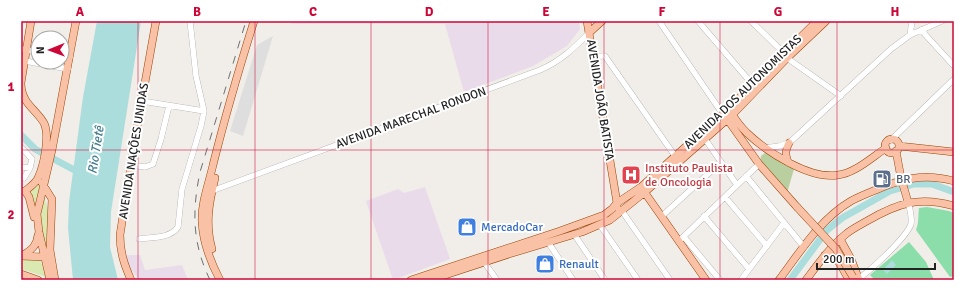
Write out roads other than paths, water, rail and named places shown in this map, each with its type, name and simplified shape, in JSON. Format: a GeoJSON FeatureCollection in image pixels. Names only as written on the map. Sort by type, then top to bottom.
{"type":"FeatureCollection","features":[{"type":"Feature","properties":{"kind":"main road"},"geometry":{"type":"LineString","coordinates":[[31,21],[24,49],[25,61],[21,91],[26,102],[44,124],[47,134],[44,158],[39,176],[35,182],[23,191],[29,197],[37,223],[50,280]]}},
{"type":"Feature","properties":{"kind":"main road"},"geometry":{"type":"LineString","coordinates":[[70,42],[76,21]]}},
{"type":"Feature","properties":{"kind":"main road","name":"AVENIDA NAÇÕES UNIDAS"},"geometry":{"type":"LineString","coordinates":[[131,280],[124,263],[120,247],[120,235],[156,21]]}},
{"type":"Feature","properties":{"kind":"main road"},"geometry":{"type":"LineString","coordinates":[[226,280],[214,256],[209,235],[209,192],[226,116],[254,21]]}},
{"type":"Feature","properties":{"kind":"main road"},"geometry":{"type":"LineString","coordinates":[[220,280],[210,256],[203,230],[202,216],[259,21]]}},
{"type":"Feature","properties":{"kind":"main road","name":"AVENIDA JOÃO BATISTA"},"geometry":{"type":"LineString","coordinates":[[588,21],[617,203]]}},
{"type":"Feature","properties":{"kind":"main road","name":"AVENIDA MARECHAL RONDON"},"geometry":{"type":"LineString","coordinates":[[590,32],[602,21]]}},
{"type":"Feature","properties":{"kind":"main road","name":"AVENIDA DOS AUTONOMISTAS"},"geometry":{"type":"LineString","coordinates":[[430,280],[574,234],[610,220],[622,211],[675,156],[727,114],[786,55],[817,21]]}},
{"type":"Feature","properties":{"kind":"main road","name":"AVENIDA DOS AUTONOMISTAS"},"geometry":{"type":"LineString","coordinates":[[411,280],[587,222],[604,215],[617,203],[643,189],[705,139],[753,85],[826,21]]}},
{"type":"Feature","properties":{"kind":"main road"},"geometry":{"type":"LineString","coordinates":[[37,223],[38,208],[52,150],[68,70]]}},
{"type":"Feature","properties":{"kind":"main road"},"geometry":{"type":"LineString","coordinates":[[727,114],[733,128],[759,164],[836,249],[855,279]]}},
{"type":"Feature","properties":{"kind":"main road"},"geometry":{"type":"LineString","coordinates":[[727,114],[765,148]]}},
{"type":"Feature","properties":{"kind":"main road"},"geometry":{"type":"LineString","coordinates":[[733,128],[748,139],[788,162],[806,170],[830,176],[845,173],[895,150]]}},
{"type":"Feature","properties":{"kind":"main road"},"geometry":{"type":"LineString","coordinates":[[864,163],[886,148],[887,142],[891,140],[896,141],[895,150],[907,199]]}},
{"type":"Feature","properties":{"kind":"main road"},"geometry":{"type":"LineString","coordinates":[[788,162],[786,150],[789,143]]}},
{"type":"Feature","properties":{"kind":"main road"},"geometry":{"type":"LineString","coordinates":[[759,164],[758,154],[765,148]]}},
{"type":"Feature","properties":{"kind":"main road"},"geometry":{"type":"LineString","coordinates":[[886,148],[888,151],[954,152]]}},
{"type":"Feature","properties":{"kind":"main road"},"geometry":{"type":"LineString","coordinates":[[39,176],[52,199],[50,236],[55,280]]}},
{"type":"Feature","properties":{"kind":"main road"},"geometry":{"type":"LineString","coordinates":[[779,280],[829,217],[850,201],[916,177],[929,177],[954,181]]}},
{"type":"Feature","properties":{"kind":"main road"},"geometry":{"type":"LineString","coordinates":[[643,189],[662,216],[681,239],[706,280]]}},
{"type":"Feature","properties":{"kind":"main road"},"geometry":{"type":"LineString","coordinates":[[806,280],[825,255],[849,231],[907,199],[954,206]]}},
{"type":"Feature","properties":{"kind":"main road"},"geometry":{"type":"LineString","coordinates":[[610,220],[614,214],[617,203]]}},
{"type":"Feature","properties":{"kind":"main road"},"geometry":{"type":"LineString","coordinates":[[21,256],[34,246],[39,232]]}},
{"type":"Feature","properties":{"kind":"main road"},"geometry":{"type":"LineString","coordinates":[[840,239],[851,258],[855,279]]}},
{"type":"Feature","properties":{"kind":"main road"},"geometry":{"type":"LineString","coordinates":[[837,260],[836,253],[840,249],[846,252],[851,258]]}},
{"type":"Feature","properties":{"kind":"main road"},"geometry":{"type":"LineString","coordinates":[[825,255],[830,253],[832,254],[855,279]]}},
{"type":"Feature","properties":{"kind":"main road"},"geometry":{"type":"LineString","coordinates":[[21,256],[45,257],[52,261]]}},
{"type":"Feature","properties":{"kind":"main road"},"geometry":{"type":"LineString","coordinates":[[124,263],[135,280]]}},
{"type":"Feature","properties":{"kind":"main road"},"geometry":{"type":"LineString","coordinates":[[21,274],[38,280]]}},
{"type":"Feature","properties":{"kind":"street"},"geometry":{"type":"LineString","coordinates":[[139,239],[170,234],[177,228],[182,189],[201,126],[204,111],[196,76],[190,21]]}},
{"type":"Feature","properties":{"kind":"street"},"geometry":{"type":"LineString","coordinates":[[659,21],[727,114]]}},
{"type":"Feature","properties":{"kind":"street"},"geometry":{"type":"LineString","coordinates":[[698,21],[753,85]]}},
{"type":"Feature","properties":{"kind":"street"},"geometry":{"type":"LineString","coordinates":[[910,35],[912,21]]}},
{"type":"Feature","properties":{"kind":"street"},"geometry":{"type":"LineString","coordinates":[[765,148],[789,143],[891,49],[910,35],[942,21]]}},
{"type":"Feature","properties":{"kind":"street"},"geometry":{"type":"LineString","coordinates":[[754,22],[786,55],[841,96]]}},
{"type":"Feature","properties":{"kind":"street"},"geometry":{"type":"LineString","coordinates":[[920,30],[954,66]]}},
{"type":"Feature","properties":{"kind":"street","name":"AVENIDA MARECHAL RONDON"},"geometry":{"type":"LineString","coordinates":[[209,192],[540,70],[565,56],[590,32]]}},
{"type":"Feature","properties":{"kind":"street"},"geometry":{"type":"LineString","coordinates":[[593,57],[604,56],[675,156]]}},
{"type":"Feature","properties":{"kind":"street"},"geometry":{"type":"LineString","coordinates":[[25,61],[30,62]]}},
{"type":"Feature","properties":{"kind":"street"},"geometry":{"type":"LineString","coordinates":[[891,140],[954,79]]}},
{"type":"Feature","properties":{"kind":"street"},"geometry":{"type":"LineString","coordinates":[[142,101],[204,111]]}},
{"type":"Feature","properties":{"kind":"street"},"geometry":{"type":"LineString","coordinates":[[131,165],[145,168],[154,163],[162,139],[169,106]]}},
{"type":"Feature","properties":{"kind":"street"},"geometry":{"type":"LineString","coordinates":[[705,139],[737,185]]}},
{"type":"Feature","properties":{"kind":"street"},"geometry":{"type":"LineString","coordinates":[[21,147],[32,159],[30,168],[22,177],[26,185],[23,191]]}},
{"type":"Feature","properties":{"kind":"street"},"geometry":{"type":"LineString","coordinates":[[662,216],[721,162]]}},
{"type":"Feature","properties":{"kind":"street"},"geometry":{"type":"LineString","coordinates":[[720,280],[681,239],[759,164]]}},
{"type":"Feature","properties":{"kind":"street"},"geometry":{"type":"LineString","coordinates":[[21,167],[30,168]]}},
{"type":"Feature","properties":{"kind":"street"},"geometry":{"type":"LineString","coordinates":[[746,176],[804,247]]}},
{"type":"Feature","properties":{"kind":"street"},"geometry":{"type":"LineString","coordinates":[[725,197],[767,246]]}},
{"type":"Feature","properties":{"kind":"street"},"geometry":{"type":"LineString","coordinates":[[855,279],[885,255],[908,230],[911,220],[907,199]]}},
{"type":"Feature","properties":{"kind":"street"},"geometry":{"type":"LineString","coordinates":[[622,211],[670,280]]}},
{"type":"Feature","properties":{"kind":"street"},"geometry":{"type":"LineString","coordinates":[[704,216],[749,269]]}},
{"type":"Feature","properties":{"kind":"street"},"geometry":{"type":"LineString","coordinates":[[741,280],[784,223]]}},
{"type":"Feature","properties":{"kind":"street"},"geometry":{"type":"LineString","coordinates":[[600,225],[638,280]]}},
{"type":"Feature","properties":{"kind":"street"},"geometry":{"type":"LineString","coordinates":[[574,234],[605,280]]}},
{"type":"Feature","properties":{"kind":"street"},"geometry":{"type":"LineString","coordinates":[[548,242],[573,280]]}},
{"type":"Feature","properties":{"kind":"street"},"geometry":{"type":"LineString","coordinates":[[484,262],[497,280]]}},
{"type":"Feature","properties":{"kind":"water","name":"Rio Tietê"},"geometry":{"type":"Polygon","coordinates":[[[97,21],[141,21],[111,212],[110,247],[118,280],[73,280],[68,228],[69,202],[83,97],[97,21]]]}},
{"type":"Feature","properties":{"kind":"water"},"geometry":{"type":"Polygon","coordinates":[[[892,260],[896,265],[887,274],[883,270],[892,260]]]}},
{"type":"Feature","properties":{"kind":"waterway","name":"Rio Tietê"},"geometry":{"type":"LineString","coordinates":[[21,135],[35,149],[80,173]]}},
{"type":"Feature","properties":{"kind":"waterway"},"geometry":{"type":"LineString","coordinates":[[790,280],[827,230],[842,218],[890,191],[914,184],[932,184],[954,192]]}},
{"type":"Feature","properties":{"kind":"railway"},"geometry":{"type":"LineString","coordinates":[[210,280],[200,253],[195,227],[197,186],[246,21]]}},
{"type":"Feature","properties":{"kind":"place","name":"Instituto Paulista de Oncologia"},"geometry":{"type":"Point","coordinates":[631,175]}},
{"type":"Feature","properties":{"kind":"place","name":"BR"},"geometry":{"type":"Point","coordinates":[882,179]}},
{"type":"Feature","properties":{"kind":"place","name":"MercadoCar"},"geometry":{"type":"Point","coordinates":[467,227]}},
{"type":"Feature","properties":{"kind":"place","name":"Renault"},"geometry":{"type":"Point","coordinates":[545,264]}}]}
